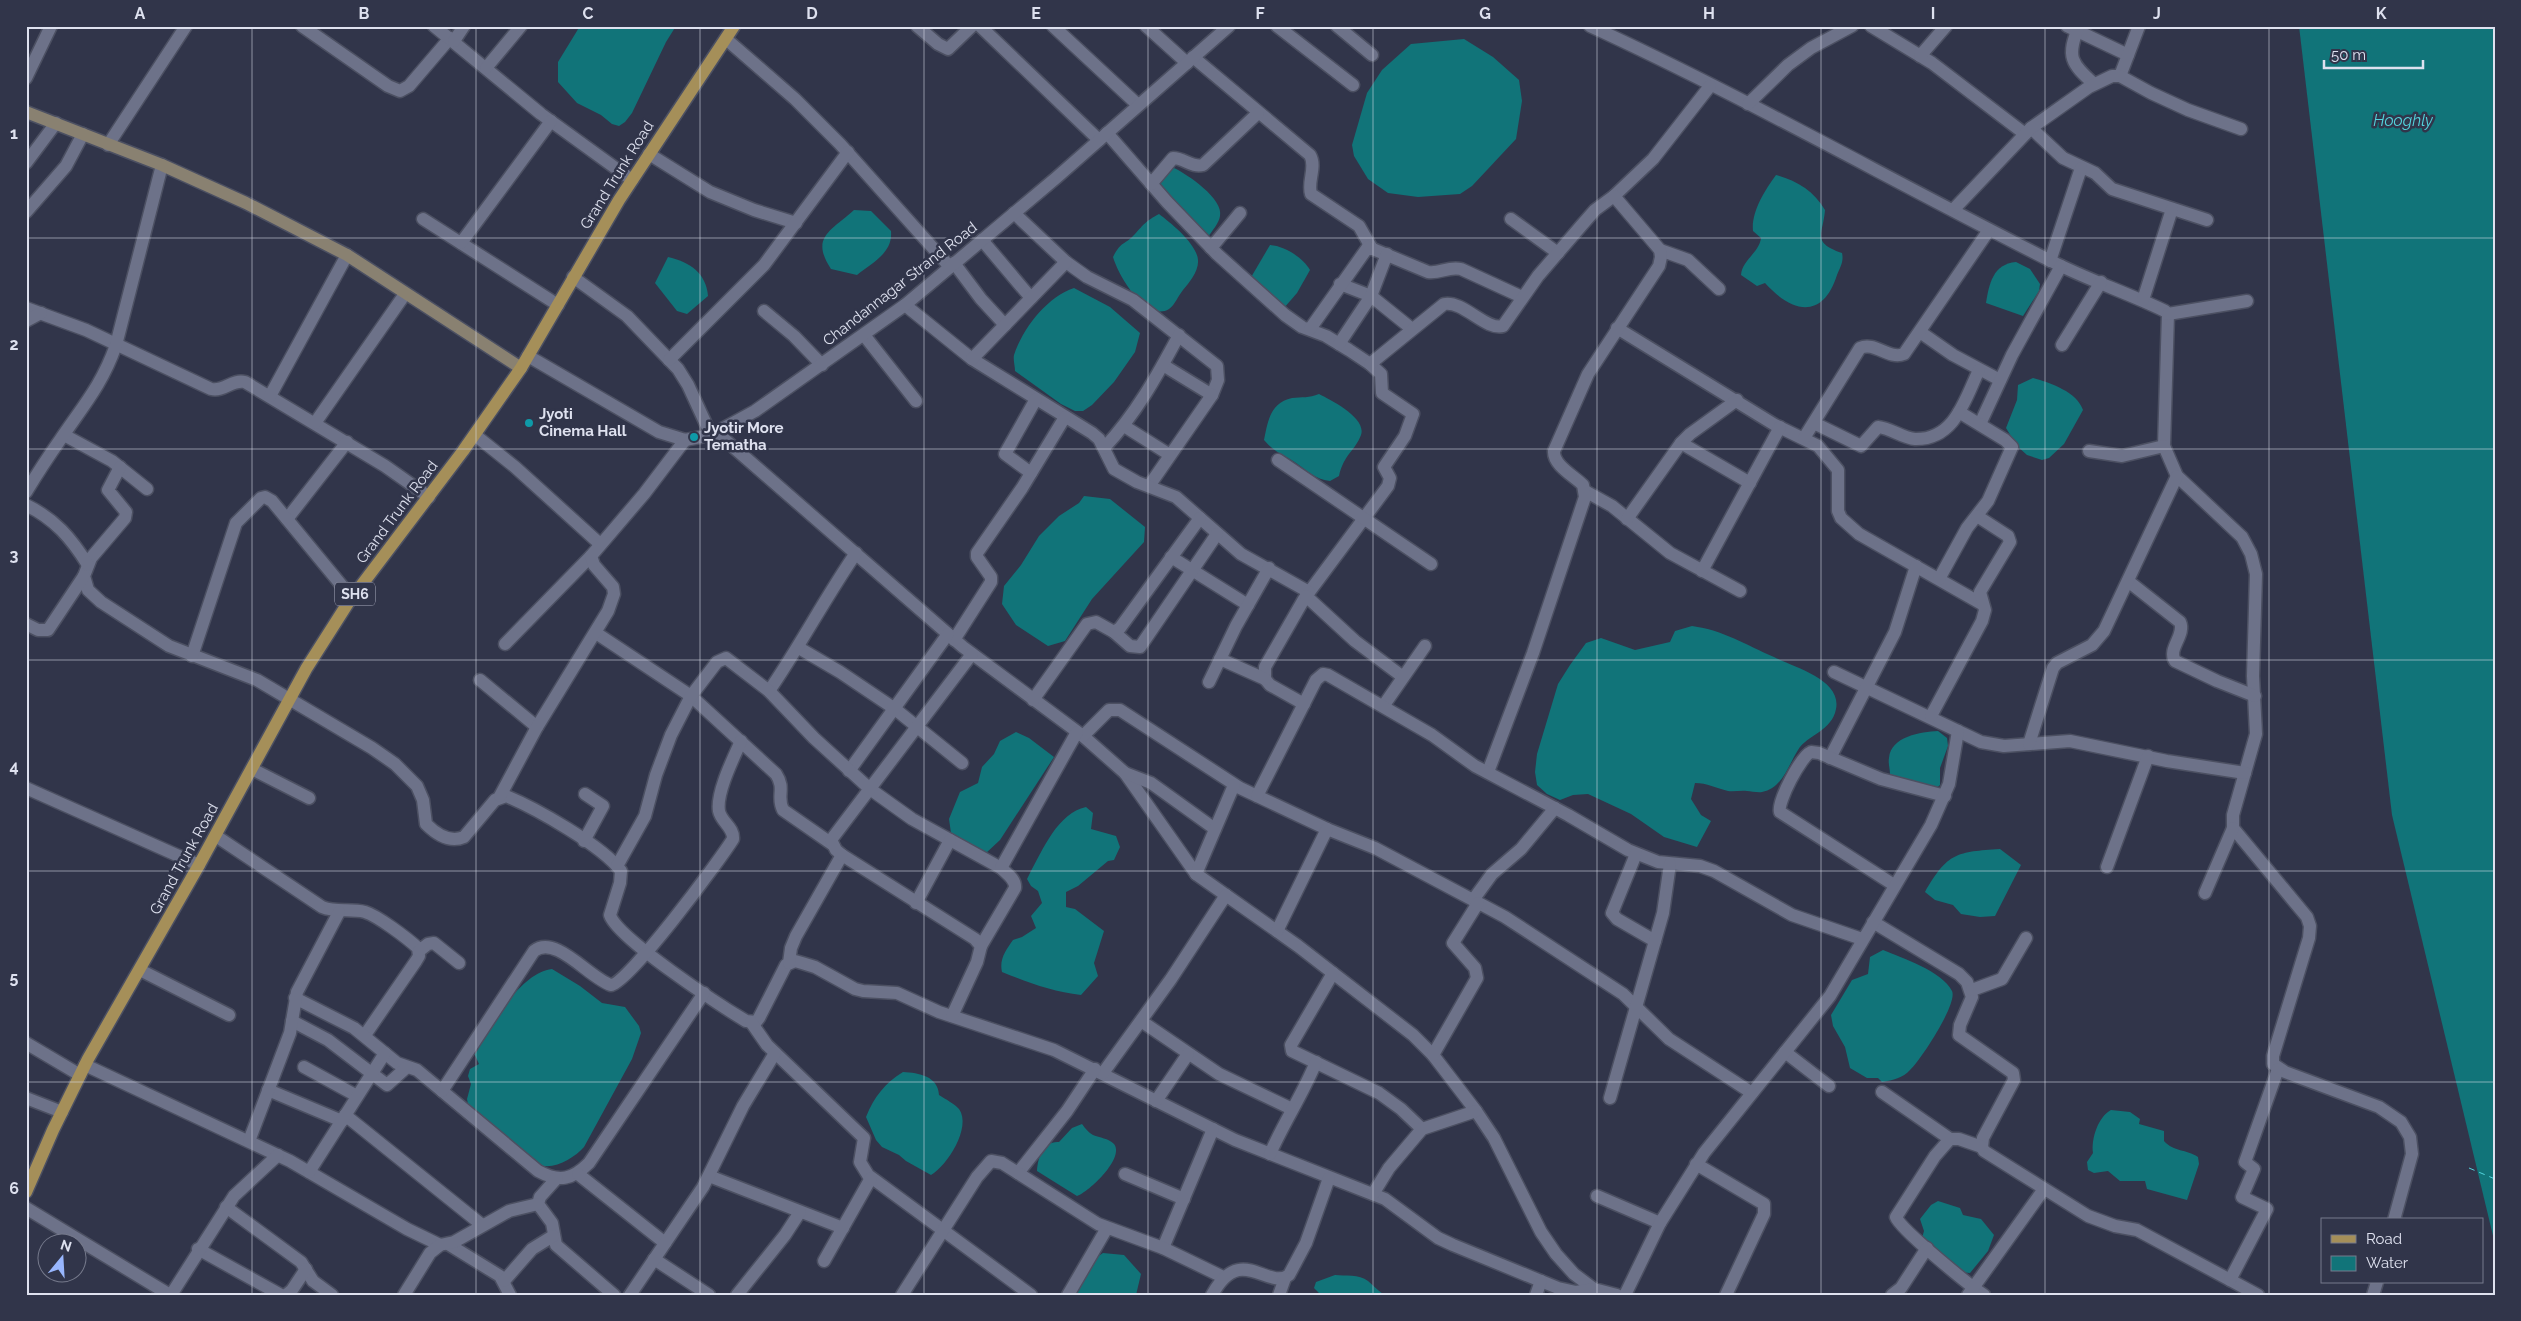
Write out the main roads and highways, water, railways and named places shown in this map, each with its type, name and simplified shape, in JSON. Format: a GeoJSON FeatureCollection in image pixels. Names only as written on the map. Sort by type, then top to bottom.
{"type":"FeatureCollection","features":[{"type":"Feature","properties":{"kind":"main road","name":"Grand Trunk Road"},"geometry":{"type":"LineString","coordinates":[[26,1192],[83,1070],[200,865],[288,699],[352,598],[429,497],[521,368],[632,180],[734,26]]}},
{"type":"Feature","properties":{"kind":"water"},"geometry":{"type":"Polygon","coordinates":[[[580,26],[676,26],[666,42],[632,113],[619,126],[612,124],[601,115],[577,103],[558,82],[558,62],[580,26]]]}},
{"type":"Feature","properties":{"kind":"water","name":"Hooghly"},"geometry":{"type":"Polygon","coordinates":[[[2299,26],[2495,26],[2495,1244],[2392,815],[2299,26]]]}},
{"type":"Feature","properties":{"kind":"water"},"geometry":{"type":"Polygon","coordinates":[[[1464,39],[1493,57],[1519,80],[1522,101],[1516,139],[1472,186],[1460,194],[1418,197],[1388,193],[1368,179],[1354,156],[1352,145],[1367,93],[1382,70],[1411,44],[1464,39]]]}},
{"type":"Feature","properties":{"kind":"water"},"geometry":{"type":"Polygon","coordinates":[[[1174,168],[1195,181],[1211,195],[1220,209],[1217,224],[1208,237],[1205,238],[1157,181],[1164,171],[1174,168]]]}},
{"type":"Feature","properties":{"kind":"water"},"geometry":{"type":"Polygon","coordinates":[[[1776,175],[1791,180],[1816,197],[1825,210],[1821,232],[1822,241],[1832,249],[1842,253],[1841,264],[1831,289],[1824,299],[1815,305],[1806,307],[1796,306],[1786,301],[1765,283],[1757,286],[1741,275],[1744,265],[1760,243],[1761,238],[1753,231],[1756,209],[1763,194],[1776,175]]]}},
{"type":"Feature","properties":{"kind":"water"},"geometry":{"type":"Polygon","coordinates":[[[854,210],[871,211],[891,231],[891,239],[885,251],[857,275],[831,269],[822,249],[826,235],[854,210]]]}},
{"type":"Feature","properties":{"kind":"water"},"geometry":{"type":"Polygon","coordinates":[[[1159,214],[1188,241],[1197,254],[1198,260],[1193,276],[1173,305],[1169,309],[1160,312],[1151,309],[1134,295],[1121,275],[1113,257],[1121,246],[1159,214]]]}},
{"type":"Feature","properties":{"kind":"water"},"geometry":{"type":"Polygon","coordinates":[[[1270,245],[1293,253],[1310,270],[1297,293],[1284,308],[1250,279],[1270,245]]]}},
{"type":"Feature","properties":{"kind":"water"},"geometry":{"type":"Polygon","coordinates":[[[668,257],[690,265],[700,275],[707,288],[708,296],[687,314],[677,311],[655,283],[668,257]]]}},
{"type":"Feature","properties":{"kind":"water"},"geometry":{"type":"Polygon","coordinates":[[[2016,262],[2030,269],[2040,284],[2039,291],[2023,316],[1986,303],[1991,282],[1997,271],[2008,264],[2016,262]]]}},
{"type":"Feature","properties":{"kind":"water"},"geometry":{"type":"Polygon","coordinates":[[[1074,288],[1110,307],[1140,333],[1135,352],[1114,382],[1092,405],[1083,411],[1075,411],[1061,404],[1015,371],[1014,361],[1014,355],[1023,334],[1037,315],[1054,298],[1074,288]]]}},
{"type":"Feature","properties":{"kind":"water"},"geometry":{"type":"Polygon","coordinates":[[[2033,378],[2069,393],[2083,410],[2064,444],[2049,458],[2042,460],[2027,455],[2017,446],[2006,428],[2017,400],[2018,385],[2033,378]]]}},
{"type":"Feature","properties":{"kind":"water"},"geometry":{"type":"Polygon","coordinates":[[[1319,394],[1347,410],[1359,422],[1361,429],[1359,440],[1344,463],[1339,476],[1330,481],[1312,474],[1276,451],[1264,440],[1271,414],[1279,404],[1292,398],[1309,397],[1319,394]]]}},
{"type":"Feature","properties":{"kind":"water"},"geometry":{"type":"Polygon","coordinates":[[[1084,496],[1110,499],[1145,527],[1144,542],[1092,599],[1065,641],[1048,646],[1016,625],[1002,604],[1004,586],[1021,565],[1039,536],[1059,516],[1079,503],[1084,496]]]}},
{"type":"Feature","properties":{"kind":"water"},"geometry":{"type":"Polygon","coordinates":[[[1692,626],[1724,634],[1804,670],[1824,682],[1832,690],[1836,699],[1836,709],[1830,723],[1802,745],[1780,781],[1769,790],[1760,792],[1728,791],[1695,783],[1691,799],[1701,815],[1711,821],[1697,847],[1664,837],[1631,814],[1588,794],[1573,795],[1560,800],[1547,794],[1537,785],[1535,772],[1537,754],[1558,684],[1586,643],[1601,638],[1635,650],[1670,642],[1675,631],[1692,626]]]}},
{"type":"Feature","properties":{"kind":"water"},"geometry":{"type":"Polygon","coordinates":[[[1938,731],[1947,738],[1948,746],[1940,768],[1940,785],[1934,790],[1896,779],[1890,774],[1889,758],[1895,745],[1901,740],[1916,734],[1938,731]]]}},
{"type":"Feature","properties":{"kind":"water"},"geometry":{"type":"Polygon","coordinates":[[[1016,732],[1029,738],[1054,757],[1000,840],[985,854],[951,833],[949,819],[960,792],[978,783],[982,767],[994,754],[1000,741],[1016,732]]]}},
{"type":"Feature","properties":{"kind":"water"},"geometry":{"type":"Polygon","coordinates":[[[1086,807],[1093,813],[1091,829],[1116,836],[1120,847],[1114,860],[1108,861],[1078,886],[1066,892],[1066,907],[1075,909],[1104,931],[1094,963],[1098,976],[1081,995],[1060,992],[1002,972],[1001,963],[1013,940],[1022,937],[1036,928],[1031,916],[1042,903],[1038,891],[1031,886],[1027,879],[1040,853],[1052,833],[1067,816],[1086,807]]]}},
{"type":"Feature","properties":{"kind":"water"},"geometry":{"type":"Polygon","coordinates":[[[2000,849],[2021,865],[1995,916],[1980,917],[1961,914],[1953,905],[1935,900],[1925,892],[1940,869],[1955,857],[1973,851],[2000,849]]]}},
{"type":"Feature","properties":{"kind":"water"},"geometry":{"type":"Polygon","coordinates":[[[1883,950],[1911,961],[1940,977],[1952,991],[1952,997],[1950,1007],[1944,1019],[1930,1044],[1915,1064],[1901,1077],[1882,1082],[1878,1078],[1867,1078],[1850,1068],[1845,1047],[1833,1026],[1831,1015],[1852,980],[1868,974],[1870,957],[1883,950]]]}},
{"type":"Feature","properties":{"kind":"water"},"geometry":{"type":"Polygon","coordinates":[[[552,969],[580,986],[602,1003],[625,1007],[639,1026],[641,1033],[632,1059],[584,1147],[564,1162],[545,1166],[539,1165],[526,1157],[469,1109],[467,1099],[471,1084],[468,1076],[470,1069],[479,1064],[474,1053],[497,1016],[528,980],[552,969]]]}},
{"type":"Feature","properties":{"kind":"water"},"geometry":{"type":"Polygon","coordinates":[[[903,1072],[915,1073],[931,1080],[938,1089],[939,1095],[957,1107],[962,1117],[962,1126],[956,1145],[944,1163],[931,1175],[882,1147],[876,1140],[866,1117],[881,1091],[903,1072]]]}},
{"type":"Feature","properties":{"kind":"water"},"geometry":{"type":"Polygon","coordinates":[[[2111,1110],[2130,1112],[2140,1119],[2139,1124],[2164,1131],[2164,1141],[2168,1145],[2198,1157],[2199,1164],[2187,1200],[2147,1189],[2145,1181],[2120,1181],[2108,1171],[2094,1173],[2088,1170],[2087,1162],[2093,1153],[2096,1129],[2102,1118],[2111,1110]]]}},
{"type":"Feature","properties":{"kind":"water"},"geometry":{"type":"Polygon","coordinates":[[[1082,1124],[1092,1134],[1112,1142],[1116,1150],[1115,1157],[1104,1174],[1077,1196],[1037,1171],[1040,1155],[1045,1147],[1054,1142],[1059,1142],[1072,1128],[1082,1124]]]}},
{"type":"Feature","properties":{"kind":"water"},"geometry":{"type":"Polygon","coordinates":[[[1938,1201],[1960,1208],[1963,1215],[1981,1219],[1994,1235],[1988,1251],[1970,1273],[1960,1272],[1922,1238],[1924,1231],[1920,1219],[1931,1205],[1938,1201]]]}},
{"type":"Feature","properties":{"kind":"water"},"geometry":{"type":"Polygon","coordinates":[[[1103,1253],[1124,1255],[1141,1274],[1136,1295],[1073,1295],[1097,1257],[1103,1253]]]}},
{"type":"Feature","properties":{"kind":"water"},"geometry":{"type":"Polygon","coordinates":[[[1335,1275],[1356,1276],[1364,1279],[1383,1294],[1321,1295],[1314,1288],[1316,1282],[1335,1275]]]}},
{"type":"Feature","properties":{"kind":"place","name":"Jyoti Cinema Hall"},"geometry":{"type":"Point","coordinates":[529,423]}},
{"type":"Feature","properties":{"kind":"place","name":"Jyotir More Tematha"},"geometry":{"type":"Point","coordinates":[694,437]}}]}
